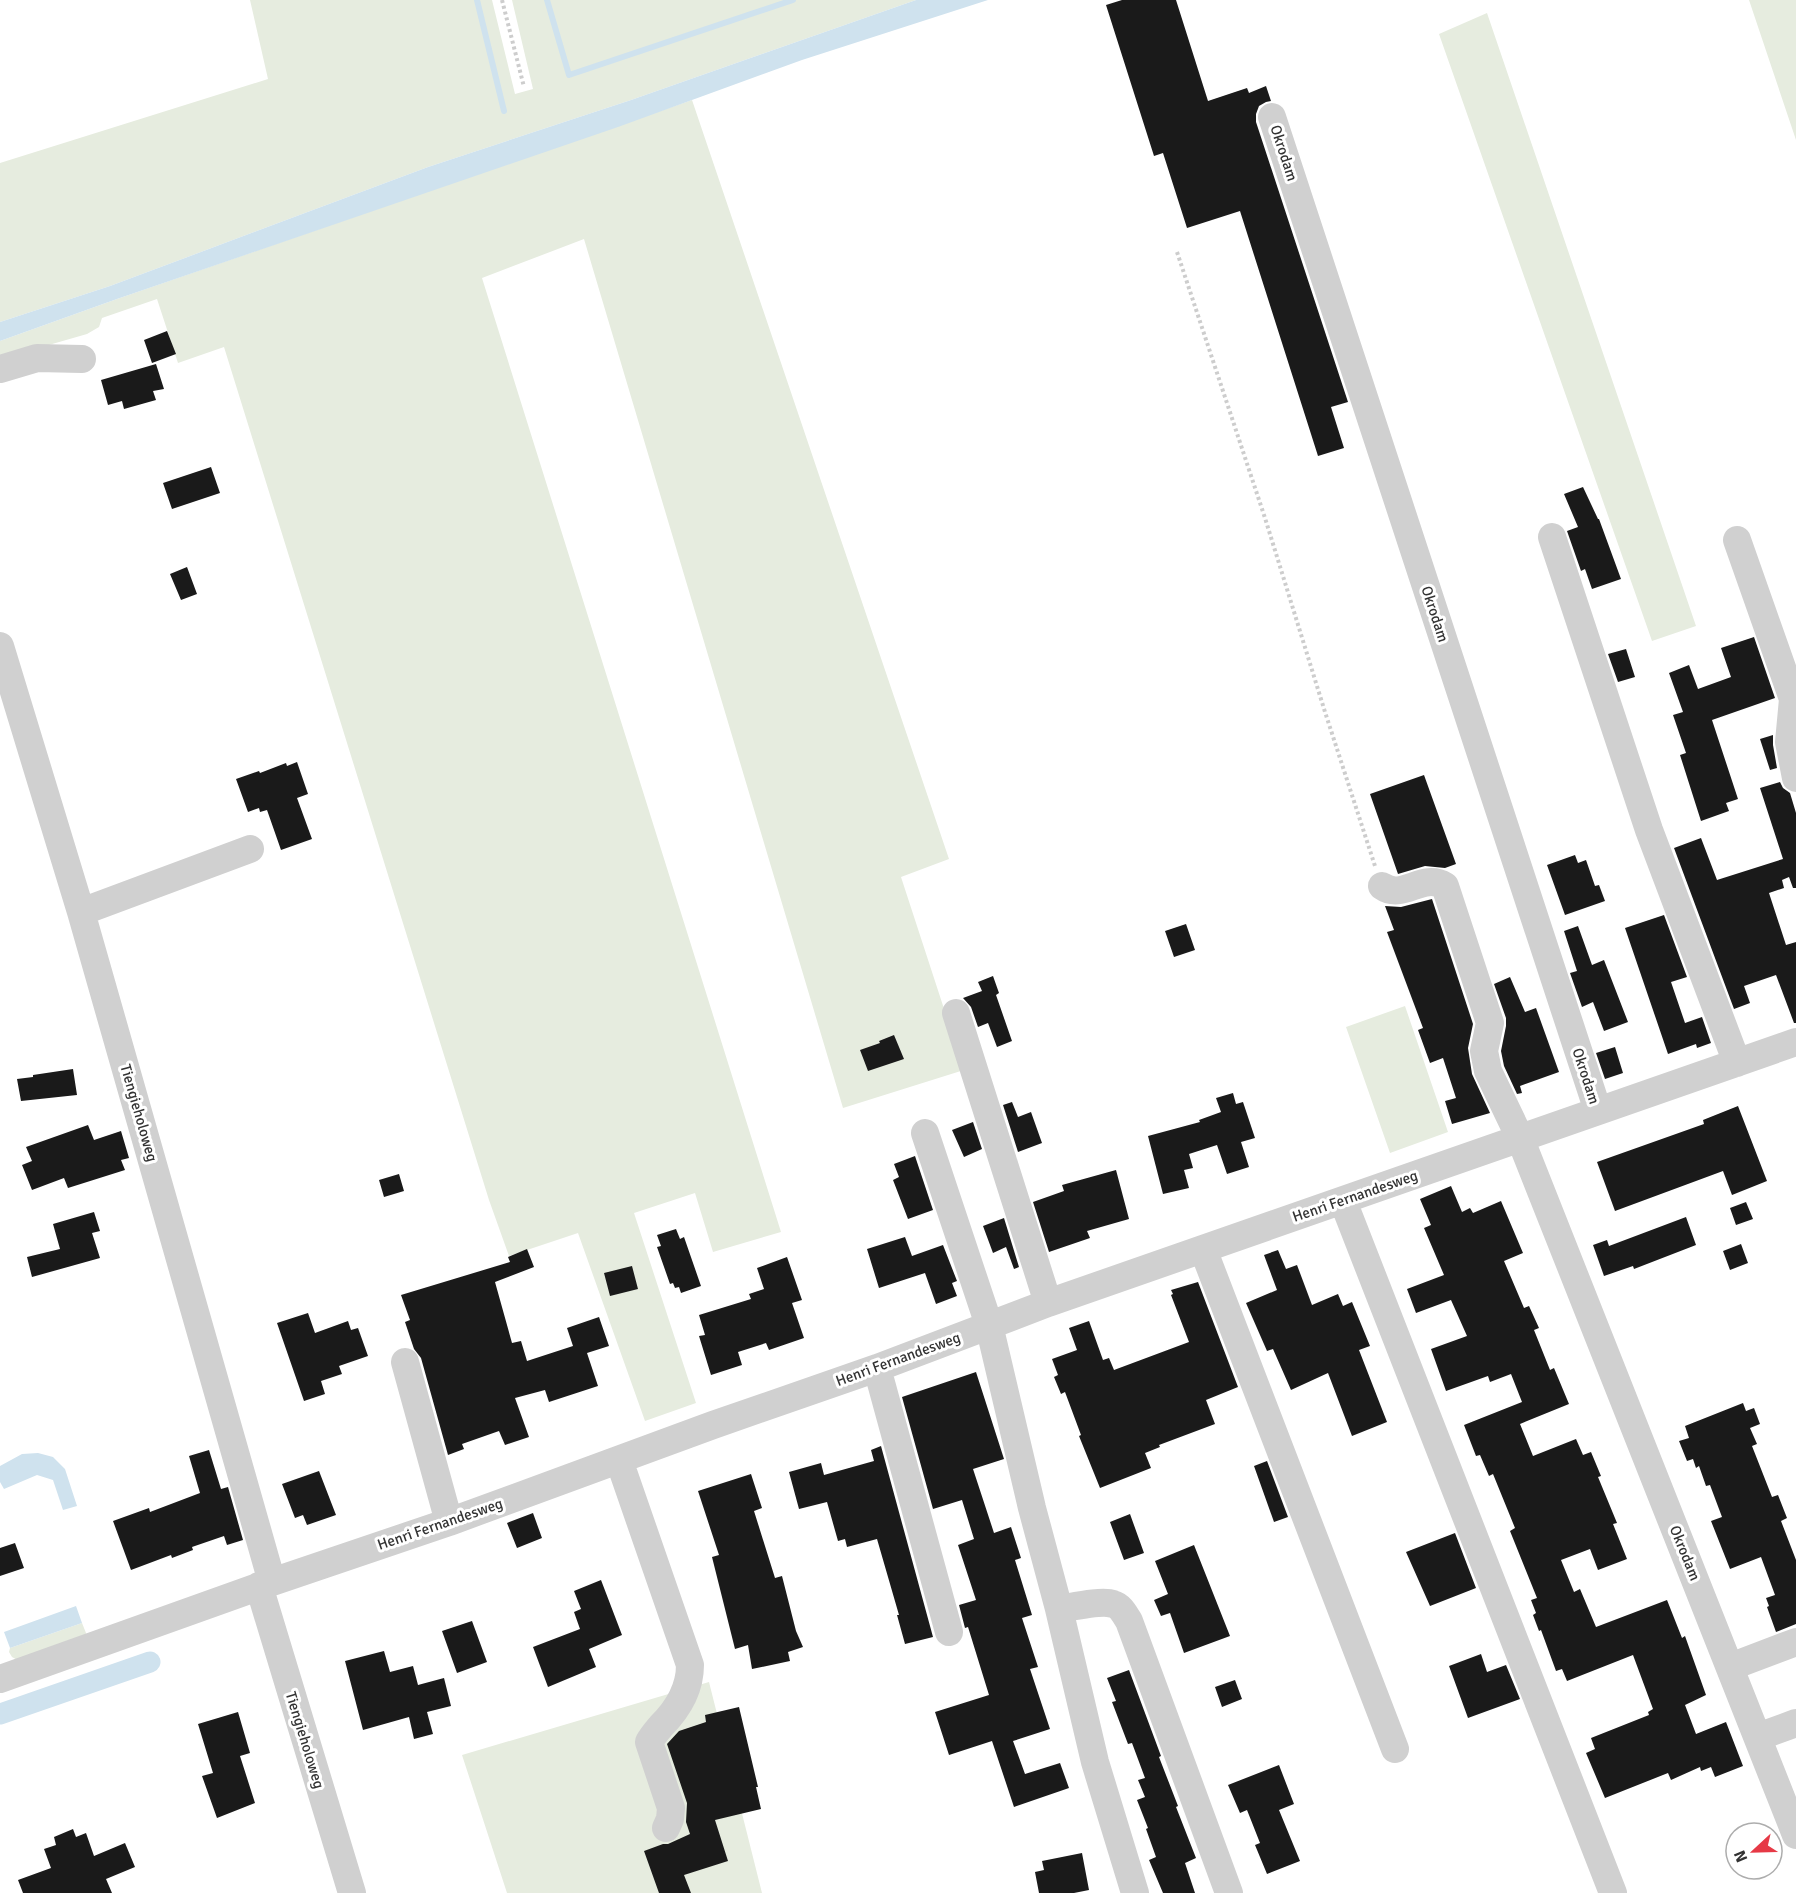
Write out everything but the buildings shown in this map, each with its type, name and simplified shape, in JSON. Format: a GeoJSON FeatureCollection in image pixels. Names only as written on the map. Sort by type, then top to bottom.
{"type":"FeatureCollection","features":[{"type":"Feature","properties":{"kind":"street","name":"Okrodam"},"geometry":{"type":"LineString","coordinates":[[1272,117],[1598,1112]]}},
{"type":"Feature","properties":{"kind":"street"},"geometry":{"type":"LineString","coordinates":[[0,369],[46,357],[82,358]]}},
{"type":"Feature","properties":{"kind":"street"},"geometry":{"type":"LineString","coordinates":[[1552,537],[1649,830],[1737,1063]]}},
{"type":"Feature","properties":{"kind":"street"},"geometry":{"type":"LineString","coordinates":[[1737,540],[1793,699],[1789,742],[1796,778]]}},
{"type":"Feature","properties":{"kind":"street","name":"Tiengieholoweg"},"geometry":{"type":"LineString","coordinates":[[0,646],[81,912],[352,1893]]}},
{"type":"Feature","properties":{"kind":"street"},"geometry":{"type":"LineString","coordinates":[[81,912],[250,849]]}},
{"type":"Feature","properties":{"kind":"street","name":"Okrodam"},"geometry":{"type":"LineString","coordinates":[[1382,886],[1395,892],[1431,881],[1445,886],[1490,1023],[1484,1051],[1488,1071],[1520,1138],[1796,1835]]}},
{"type":"Feature","properties":{"kind":"street"},"geometry":{"type":"LineString","coordinates":[[956,1013],[1048,1303]]}},
{"type":"Feature","properties":{"kind":"street","name":"Henri Fernandesweg"},"geometry":{"type":"LineString","coordinates":[[0,1679],[265,1584],[449,1522],[713,1425],[877,1368],[1048,1303],[1796,1042]]}},
{"type":"Feature","properties":{"kind":"street"},"geometry":{"type":"LineString","coordinates":[[925,1133],[989,1325],[1095,1762],[1135,1893]]}},
{"type":"Feature","properties":{"kind":"street"},"geometry":{"type":"LineString","coordinates":[[1343,1201],[1613,1893]]}},
{"type":"Feature","properties":{"kind":"street"},"geometry":{"type":"LineString","coordinates":[[1203,1249],[1395,1749]]}},
{"type":"Feature","properties":{"kind":"street"},"geometry":{"type":"LineString","coordinates":[[405,1362],[449,1522]]}},
{"type":"Feature","properties":{"kind":"street"},"geometry":{"type":"LineString","coordinates":[[877,1368],[949,1632]]}},
{"type":"Feature","properties":{"kind":"street"},"geometry":{"type":"LineString","coordinates":[[619,1460],[690,1665],[690,1678],[684,1696],[654,1733],[650,1742],[671,1808],[666,1828]]}},
{"type":"Feature","properties":{"kind":"street"},"geometry":{"type":"LineString","coordinates":[[1059,1609],[1113,1604],[1120,1608],[1129,1621],[1229,1893]]}},
{"type":"Feature","properties":{"kind":"street"},"geometry":{"type":"LineString","coordinates":[[1730,1667],[1796,1642]]}},
{"type":"Feature","properties":{"kind":"street"},"geometry":{"type":"LineString","coordinates":[[1758,1737],[1796,1723]]}},
{"type":"Feature","properties":{"kind":"path"},"geometry":{"type":"LineString","coordinates":[[502,0],[524,87]]}},
{"type":"Feature","properties":{"kind":"path"},"geometry":{"type":"LineString","coordinates":[[1177,252],[1265,518],[1382,886]]}},
{"type":"Feature","properties":{"kind":"shaded area"},"geometry":{"type":"Polygon","coordinates":[[[250,0],[492,0],[515,94],[533,89],[512,0],[916,0],[631,100],[428,167],[110,286],[0,322],[0,163],[268,79],[250,0]]]}},
{"type":"Feature","properties":{"kind":"shaded area"},"geometry":{"type":"Polygon","coordinates":[[[1749,0],[1796,0],[1796,140],[1749,0]]]}},
{"type":"Feature","properties":{"kind":"shaded area"},"geometry":{"type":"Polygon","coordinates":[[[1487,13],[1696,626],[1652,641],[1439,34],[1487,13]]]}},
{"type":"Feature","properties":{"kind":"shaded area"},"geometry":{"type":"Polygon","coordinates":[[[692,100],[949,859],[901,877],[964,1070],[843,1108],[584,239],[482,278],[781,1232],[713,1252],[695,1193],[634,1213],[696,1403],[645,1421],[578,1233],[509,1256],[489,1200],[224,347],[178,363],[157,299],[102,318],[99,327],[87,334],[0,359],[0,341],[692,100]]]}},
{"type":"Feature","properties":{"kind":"shaded area"},"geometry":{"type":"Polygon","coordinates":[[[1405,1006],[1448,1132],[1390,1153],[1346,1027],[1405,1006]]]}},
{"type":"Feature","properties":{"kind":"shaded area"},"geometry":{"type":"Polygon","coordinates":[[[82,1623],[88,1638],[19,1661],[9,1652],[10,1648],[82,1623]]]}},
{"type":"Feature","properties":{"kind":"shaded area"},"geometry":{"type":"Polygon","coordinates":[[[709,1682],[762,1893],[507,1893],[462,1755],[709,1682]]]}},
{"type":"Feature","properties":{"kind":"water"},"geometry":{"type":"Polygon","coordinates":[[[916,0],[988,0],[802,60],[618,127],[0,341],[0,322],[110,286],[428,167],[631,100],[916,0]]]}},
{"type":"Feature","properties":{"kind":"water"},"geometry":{"type":"Polygon","coordinates":[[[38,1453],[53,1457],[65,1469],[77,1506],[63,1510],[53,1480],[37,1475],[4,1489],[0,1482],[0,1466],[22,1454],[38,1453]]]}},
{"type":"Feature","properties":{"kind":"water"},"geometry":{"type":"Polygon","coordinates":[[[76,1606],[82,1623],[10,1648],[4,1632],[76,1606]]]}},
{"type":"Feature","properties":{"kind":"waterway"},"geometry":{"type":"LineString","coordinates":[[477,0],[504,111]]}},
{"type":"Feature","properties":{"kind":"waterway"},"geometry":{"type":"LineString","coordinates":[[547,0],[569,75],[793,0]]}},
{"type":"Feature","properties":{"kind":"waterway"},"geometry":{"type":"LineString","coordinates":[[0,1714],[150,1662]]}}]}
